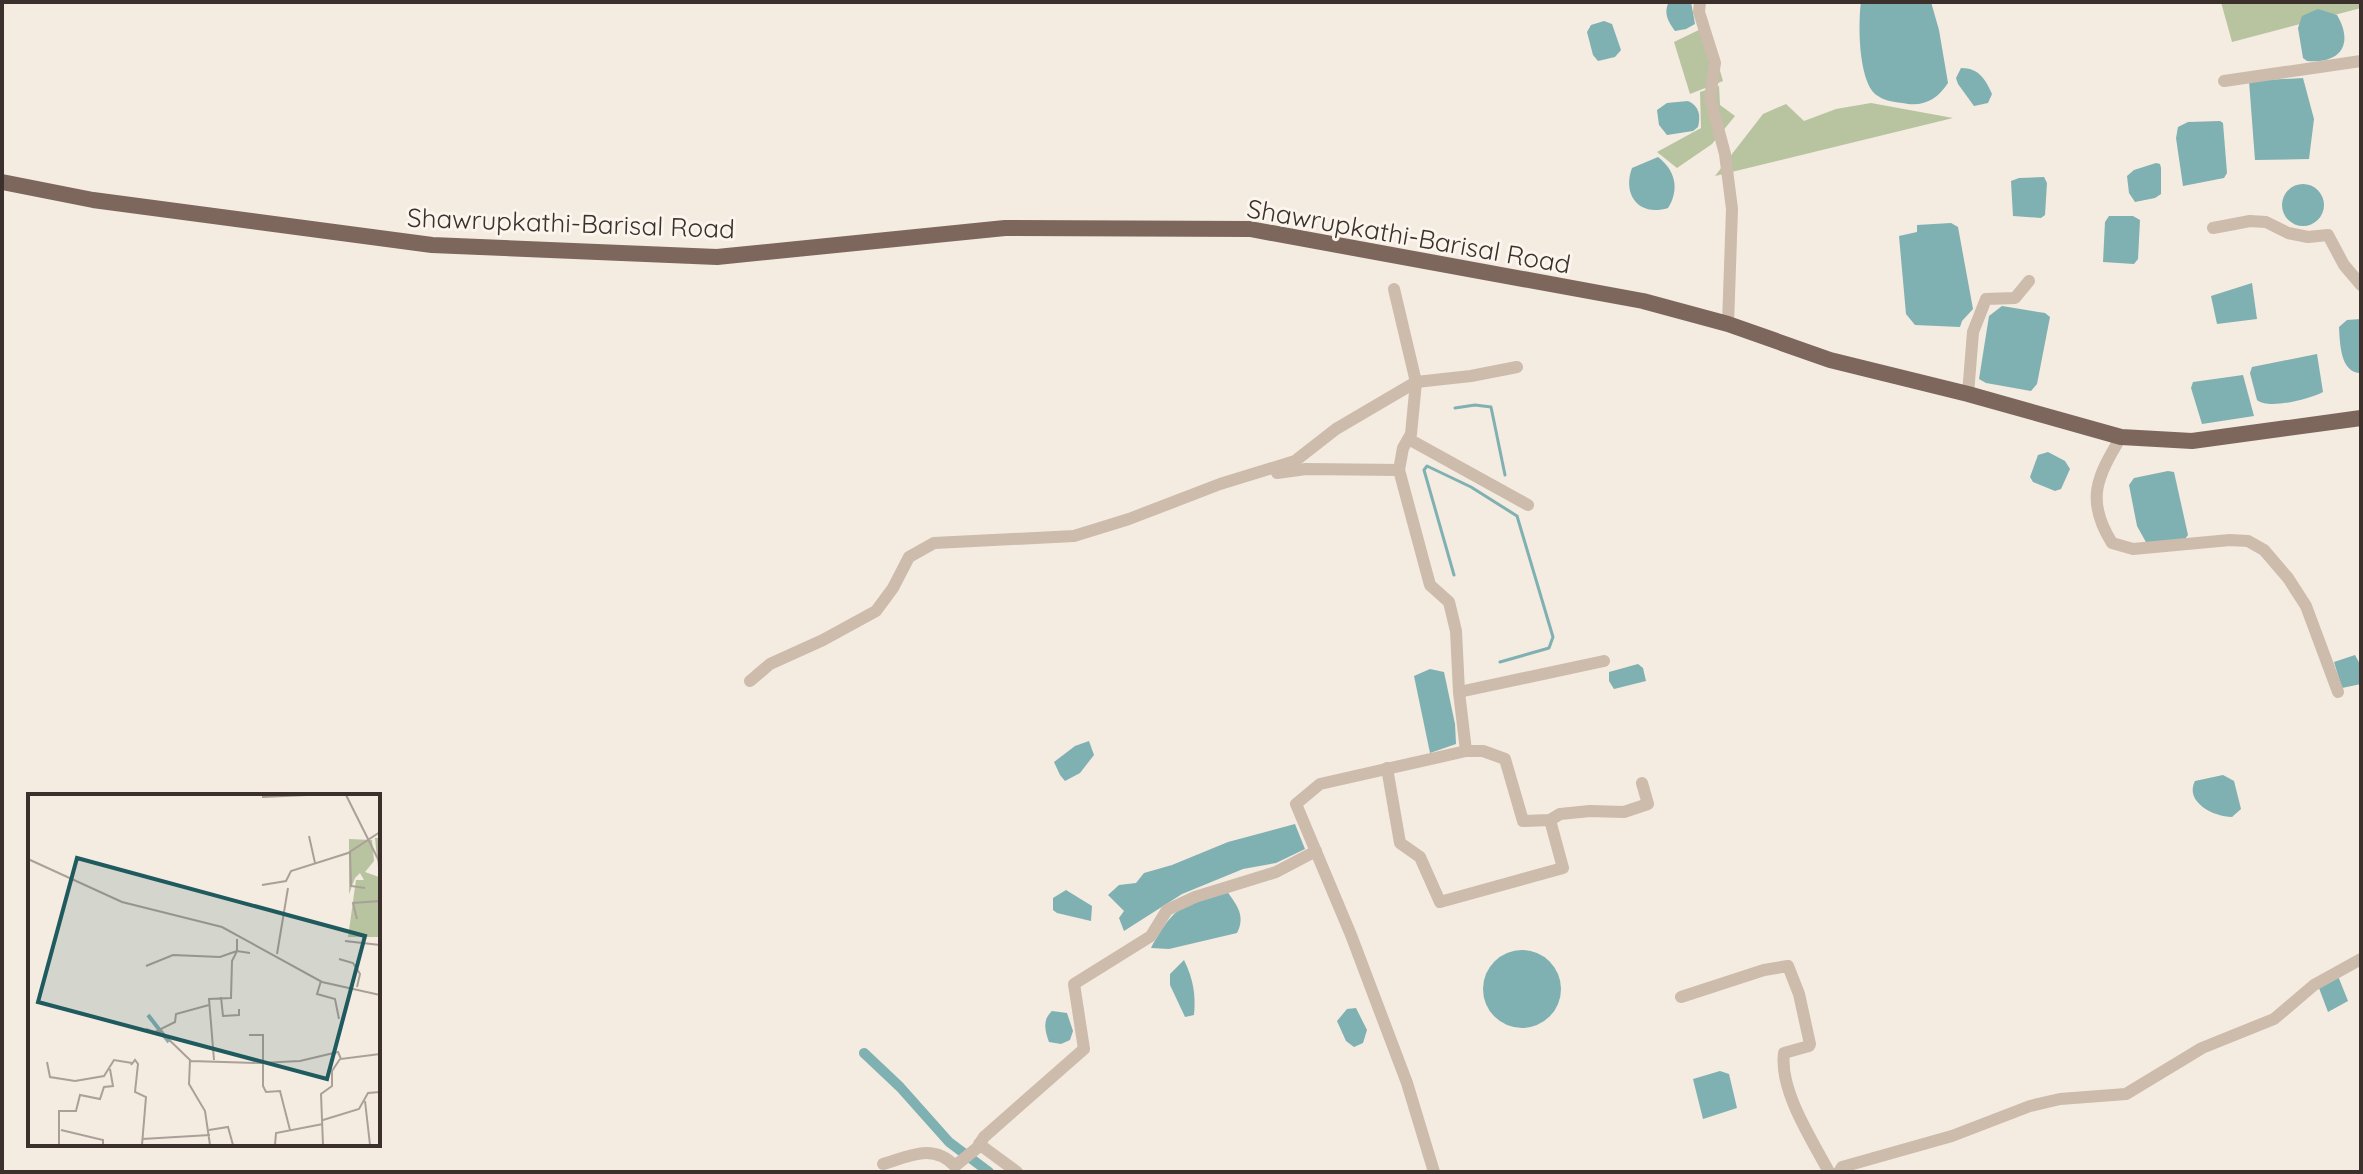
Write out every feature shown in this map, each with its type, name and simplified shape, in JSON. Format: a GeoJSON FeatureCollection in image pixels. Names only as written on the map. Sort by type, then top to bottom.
{"type":"FeatureCollection","features":[{"type":"Feature","properties":{"kind":"main road","name":"Shawrupkathi-Barisal Road"},"geometry":{"type":"LineString","coordinates":[[2,182],[93,200],[432,245],[717,257],[1005,228],[1250,229],[1643,301],[1728,324],[1830,360],[1968,394],[2121,437],[2192,441],[2361,418]]}},
{"type":"Feature","properties":{"kind":"street"},"geometry":{"type":"LineString","coordinates":[[1700,2],[1699,12],[1715,63],[1710,98],[1725,154],[1732,209],[1728,324]]}},
{"type":"Feature","properties":{"kind":"street"},"geometry":{"type":"LineString","coordinates":[[2224,81],[2361,61]]}},
{"type":"Feature","properties":{"kind":"street"},"geometry":{"type":"LineString","coordinates":[[2213,228],[2250,221],[2266,222],[2288,233],[2308,237],[2328,235],[2344,265],[2361,285]]}},
{"type":"Feature","properties":{"kind":"street"},"geometry":{"type":"LineString","coordinates":[[1968,394],[1973,332],[1986,299],[2015,298],[2029,281]]}},
{"type":"Feature","properties":{"kind":"street"},"geometry":{"type":"LineString","coordinates":[[1394,289],[1416,382],[1411,434],[1403,448],[1399,470],[1430,585],[1449,602],[1456,631],[1466,751]]}},
{"type":"Feature","properties":{"kind":"street"},"geometry":{"type":"LineString","coordinates":[[1254,476],[1295,461],[1336,429],[1416,382],[1517,367]]}},
{"type":"Feature","properties":{"kind":"street"},"geometry":{"type":"LineString","coordinates":[[2121,437],[2099,476],[2096,495],[2106,534],[2112,543],[2133,549],[2230,540],[2248,541],[2264,550],[2306,606],[2338,692]]}},
{"type":"Feature","properties":{"kind":"street"},"geometry":{"type":"LineString","coordinates":[[1414,442],[1528,505]]}},
{"type":"Feature","properties":{"kind":"street"},"geometry":{"type":"LineString","coordinates":[[750,681],[770,664],[876,611],[893,588],[909,557],[934,543],[1074,536],[1129,519],[1220,484],[1254,476],[1306,469],[1399,470]]}},
{"type":"Feature","properties":{"kind":"street"},"geometry":{"type":"LineString","coordinates":[[1459,692],[1604,661]]}},
{"type":"Feature","properties":{"kind":"street"},"geometry":{"type":"LineString","coordinates":[[1434,1172],[1402,1068],[1296,804],[1320,784],[1466,751],[1483,751],[1505,759],[1523,821],[1550,820],[1560,814],[1590,811],[1624,812],[1648,804],[1642,783]]}},
{"type":"Feature","properties":{"kind":"street"},"geometry":{"type":"LineString","coordinates":[[1387,768],[1400,843],[1420,857],[1440,902],[1563,868],[1550,820]]}},
{"type":"Feature","properties":{"kind":"street"},"geometry":{"type":"LineString","coordinates":[[883,1164],[921,1153],[944,1155],[955,1166],[1084,1049],[1074,984],[1151,936],[1167,910],[1195,897],[1276,872],[1316,851]]}},
{"type":"Feature","properties":{"kind":"street"},"geometry":{"type":"LineString","coordinates":[[1839,1172],[1842,1167],[1952,1136],[2030,1106],[2060,1099],[2126,1094],[2202,1048],[2274,1019],[2314,985],[2361,959]]}},
{"type":"Feature","properties":{"kind":"street"},"geometry":{"type":"LineString","coordinates":[[1681,997],[1764,970],[1788,966],[1799,994],[1810,1044],[1784,1053],[1787,1078],[1798,1115],[1829,1172]]}},
{"type":"Feature","properties":{"kind":"street"},"geometry":{"type":"LineString","coordinates":[[978,1146],[1017,1172]]}},
{"type":"Feature","properties":{"kind":"green space"},"geometry":{"type":"Polygon","coordinates":[[[2221,2],[2361,2],[2361,8],[2232,42],[2221,2]]]}},
{"type":"Feature","properties":{"kind":"green space"},"geometry":{"type":"Polygon","coordinates":[[[1707,26],[1723,81],[1690,94],[1674,42],[1707,26]]]}},
{"type":"Feature","properties":{"kind":"green space"},"geometry":{"type":"Polygon","coordinates":[[[1719,86],[1720,105],[1735,116],[1712,144],[1677,168],[1657,152],[1701,128],[1700,92],[1719,86]]]}},
{"type":"Feature","properties":{"kind":"green space"},"geometry":{"type":"Polygon","coordinates":[[[1871,103],[1953,118],[1715,176],[1763,114],[1786,104],[1804,121],[1836,109],[1871,103]]]}},
{"type":"Feature","properties":{"kind":"water"},"geometry":{"type":"Polygon","coordinates":[[[1669,2],[1691,2],[1695,24],[1675,31],[1667,17],[1669,2]]]}},
{"type":"Feature","properties":{"kind":"water"},"geometry":{"type":"Polygon","coordinates":[[[1861,2],[1931,2],[1948,83],[1936,97],[1920,104],[1908,104],[1885,100],[1871,89],[1861,52],[1861,2]]]}},
{"type":"Feature","properties":{"kind":"water"},"geometry":{"type":"Polygon","coordinates":[[[2318,9],[2337,15],[2342,25],[2344,43],[2336,55],[2328,59],[2307,61],[2303,58],[2298,28],[2302,16],[2318,9]]]}},
{"type":"Feature","properties":{"kind":"water"},"geometry":{"type":"Polygon","coordinates":[[[1604,21],[1612,24],[1621,50],[1615,57],[1598,61],[1593,55],[1587,32],[1591,25],[1604,21]]]}},
{"type":"Feature","properties":{"kind":"water"},"geometry":{"type":"Polygon","coordinates":[[[1961,68],[1977,72],[1984,79],[1992,94],[1988,103],[1974,106],[1958,84],[1956,78],[1961,68]]]}},
{"type":"Feature","properties":{"kind":"water"},"geometry":{"type":"Polygon","coordinates":[[[2303,78],[2314,119],[2309,159],[2255,160],[2249,81],[2303,78]]]}},
{"type":"Feature","properties":{"kind":"water"},"geometry":{"type":"Polygon","coordinates":[[[1688,101],[1698,111],[1698,127],[1693,131],[1667,135],[1659,125],[1657,110],[1667,103],[1688,101]]]}},
{"type":"Feature","properties":{"kind":"water"},"geometry":{"type":"Polygon","coordinates":[[[2188,122],[2223,123],[2227,173],[2224,178],[2183,186],[2176,138],[2178,127],[2188,122]]]}},
{"type":"Feature","properties":{"kind":"water"},"geometry":{"type":"Polygon","coordinates":[[[1658,157],[1672,174],[1675,187],[1668,208],[1658,210],[1635,202],[1629,178],[1632,168],[1658,157]]]}},
{"type":"Feature","properties":{"kind":"water"},"geometry":{"type":"Polygon","coordinates":[[[2156,163],[2161,168],[2161,194],[2135,202],[2129,193],[2127,176],[2134,170],[2156,163]]]}},
{"type":"Feature","properties":{"kind":"water"},"geometry":{"type":"Polygon","coordinates":[[[2044,177],[2047,183],[2045,215],[2041,218],[2013,216],[2011,181],[2044,177]]]}},
{"type":"Feature","properties":{"kind":"water"},"geometry":{"type":"Polygon","coordinates":[[[2303,184],[2318,190],[2324,205],[2318,220],[2303,226],[2288,220],[2282,205],[2288,190],[2303,184]]]}},
{"type":"Feature","properties":{"kind":"water"},"geometry":{"type":"Polygon","coordinates":[[[2109,216],[2133,216],[2140,220],[2138,259],[2134,264],[2103,262],[2105,222],[2109,216]]]}},
{"type":"Feature","properties":{"kind":"water"},"geometry":{"type":"Polygon","coordinates":[[[1951,223],[1958,227],[1973,309],[1960,327],[1915,325],[1906,314],[1899,236],[1917,232],[1917,225],[1951,223]]]}},
{"type":"Feature","properties":{"kind":"water"},"geometry":{"type":"Polygon","coordinates":[[[2252,283],[2257,319],[2217,324],[2211,296],[2252,283]]]}},
{"type":"Feature","properties":{"kind":"water"},"geometry":{"type":"Polygon","coordinates":[[[2002,306],[2045,313],[2050,317],[2037,384],[2031,391],[1979,379],[1989,316],[2002,306]]]}},
{"type":"Feature","properties":{"kind":"water"},"geometry":{"type":"Polygon","coordinates":[[[2361,319],[2361,373],[2354,372],[2345,363],[2339,327],[2347,320],[2361,319]]]}},
{"type":"Feature","properties":{"kind":"water"},"geometry":{"type":"Polygon","coordinates":[[[2317,354],[2323,392],[2279,404],[2257,400],[2250,373],[2252,367],[2317,354]]]}},
{"type":"Feature","properties":{"kind":"water"},"geometry":{"type":"Polygon","coordinates":[[[2243,375],[2254,416],[2202,424],[2191,388],[2193,382],[2243,375]]]}},
{"type":"Feature","properties":{"kind":"water"},"geometry":{"type":"Polygon","coordinates":[[[2048,452],[2065,461],[2070,469],[2061,489],[2055,491],[2033,482],[2030,477],[2038,455],[2048,452]]]}},
{"type":"Feature","properties":{"kind":"water"},"geometry":{"type":"Polygon","coordinates":[[[2174,472],[2188,535],[2185,539],[2147,544],[2137,526],[2129,485],[2134,478],[2174,472]]]}},
{"type":"Feature","properties":{"kind":"water"},"geometry":{"type":"Polygon","coordinates":[[[2355,655],[2361,666],[2361,684],[2342,688],[2334,662],[2355,655]]]}},
{"type":"Feature","properties":{"kind":"water"},"geometry":{"type":"Polygon","coordinates":[[[1638,664],[1643,668],[1646,681],[1614,689],[1609,681],[1609,672],[1638,664]]]}},
{"type":"Feature","properties":{"kind":"water"},"geometry":{"type":"Polygon","coordinates":[[[1430,669],[1444,672],[1456,744],[1430,753],[1414,676],[1430,669]]]}},
{"type":"Feature","properties":{"kind":"water"},"geometry":{"type":"Polygon","coordinates":[[[1089,741],[1094,755],[1080,773],[1065,781],[1054,762],[1075,746],[1089,741]]]}},
{"type":"Feature","properties":{"kind":"water"},"geometry":{"type":"Polygon","coordinates":[[[2223,775],[2234,781],[2241,809],[2232,817],[2209,811],[2197,802],[2194,795],[2195,781],[2223,775]]]}},
{"type":"Feature","properties":{"kind":"water"},"geometry":{"type":"Polygon","coordinates":[[[1295,824],[1305,849],[1276,863],[1243,869],[1182,894],[1124,931],[1119,918],[1124,911],[1108,895],[1119,885],[1136,883],[1144,873],[1228,842],[1295,824]]]}},
{"type":"Feature","properties":{"kind":"water"},"geometry":{"type":"Polygon","coordinates":[[[1066,890],[1092,906],[1091,921],[1053,910],[1053,898],[1066,890]]]}},
{"type":"Feature","properties":{"kind":"water"},"geometry":{"type":"Polygon","coordinates":[[[1226,890],[1240,916],[1237,933],[1169,949],[1151,948],[1173,915],[1189,904],[1226,890]]]}},
{"type":"Feature","properties":{"kind":"water"},"geometry":{"type":"Polygon","coordinates":[[[1522,950],[1537,953],[1550,961],[1558,974],[1561,989],[1558,1004],[1550,1017],[1537,1025],[1522,1028],[1507,1025],[1494,1017],[1486,1004],[1483,989],[1486,974],[1494,961],[1507,953],[1522,950]]]}},
{"type":"Feature","properties":{"kind":"water"},"geometry":{"type":"Polygon","coordinates":[[[1184,960],[1192,980],[1195,1000],[1194,1015],[1185,1017],[1170,985],[1170,974],[1184,960]]]}},
{"type":"Feature","properties":{"kind":"water"},"geometry":{"type":"Polygon","coordinates":[[[2338,976],[2348,1001],[2328,1012],[2319,988],[2338,976]]]}},
{"type":"Feature","properties":{"kind":"water"},"geometry":{"type":"Polygon","coordinates":[[[1356,1008],[1367,1030],[1363,1043],[1354,1047],[1346,1041],[1337,1021],[1347,1009],[1356,1008]]]}},
{"type":"Feature","properties":{"kind":"water"},"geometry":{"type":"Polygon","coordinates":[[[1052,1011],[1067,1013],[1073,1031],[1070,1040],[1061,1044],[1049,1042],[1046,1034],[1046,1022],[1052,1011]]]}},
{"type":"Feature","properties":{"kind":"water"},"geometry":{"type":"Polygon","coordinates":[[[1720,1071],[1729,1074],[1737,1108],[1703,1119],[1693,1079],[1720,1071]]]}},
{"type":"Feature","properties":{"kind":"waterway"},"geometry":{"type":"LineString","coordinates":[[1455,408],[1475,405],[1491,407],[1505,475]]}},
{"type":"Feature","properties":{"kind":"waterway"},"geometry":{"type":"LineString","coordinates":[[1454,575],[1424,470],[1427,466],[1471,487],[1517,516],[1553,637],[1549,648],[1500,662]]}},
{"type":"Feature","properties":{"kind":"waterway"},"geometry":{"type":"LineString","coordinates":[[864,1053],[900,1087],[949,1142],[989,1172]]}}]}
